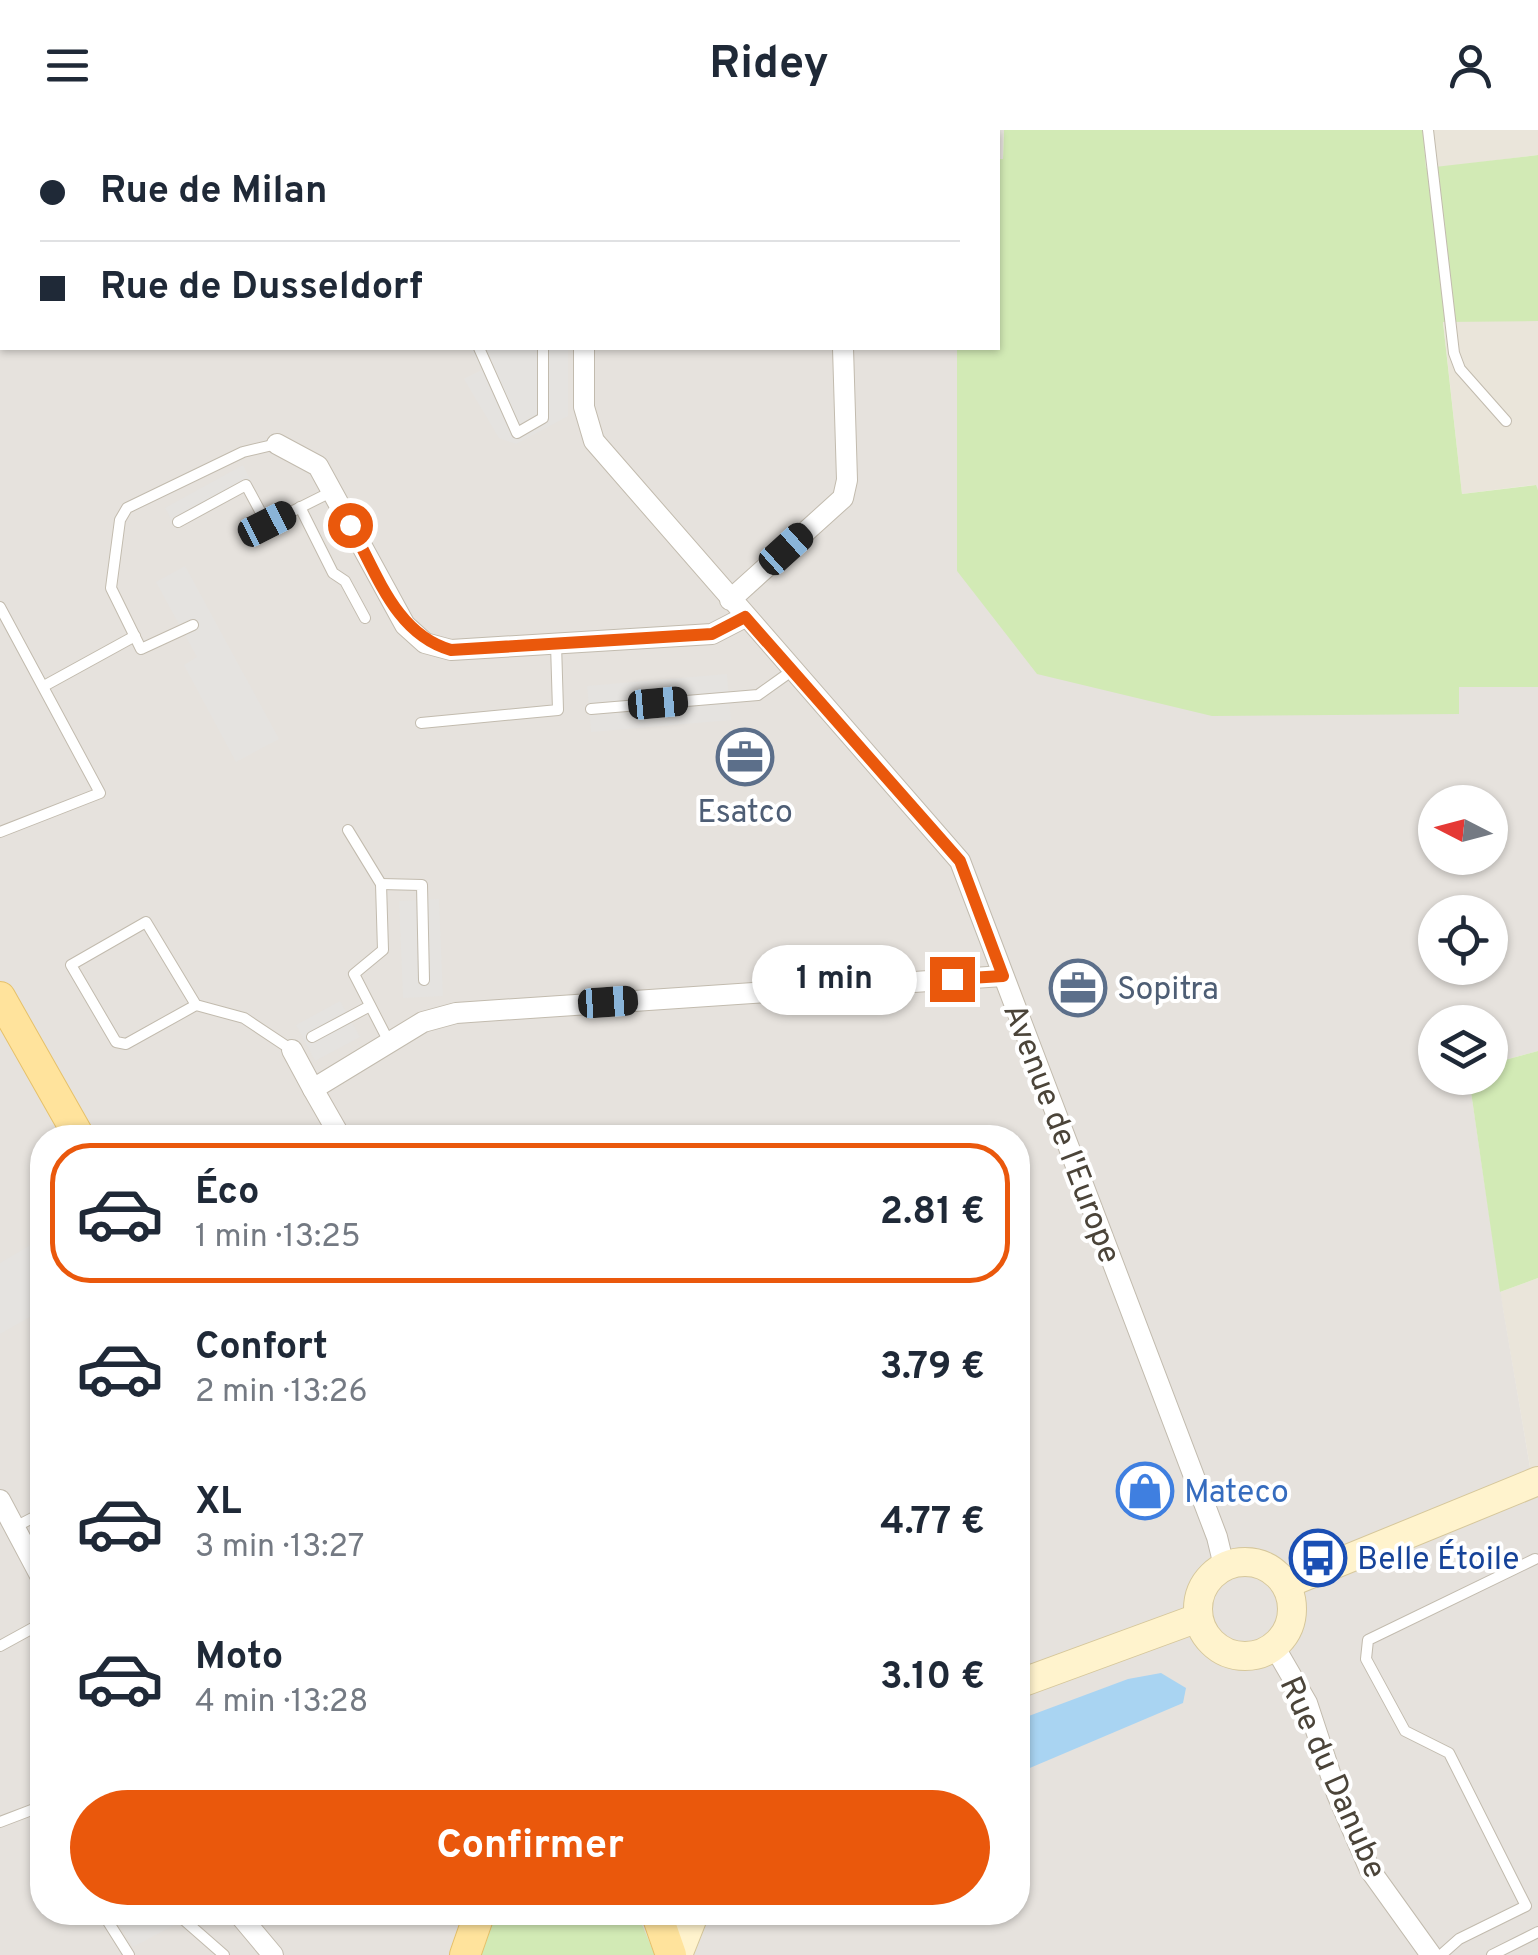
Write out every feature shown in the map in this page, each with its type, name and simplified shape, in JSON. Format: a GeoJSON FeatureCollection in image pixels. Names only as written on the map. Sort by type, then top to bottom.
{"type":"FeatureCollection","features":[{"type":"Feature","properties":{"kind":"main road"},"geometry":{"type":"LineString","coordinates":[[0,997],[74,1125]]}},
{"type":"Feature","properties":{"kind":"main road"},"geometry":{"type":"LineString","coordinates":[[1286,1584],[1538,1481]]}},
{"type":"Feature","properties":{"kind":"main road"},"geometry":{"type":"LineString","coordinates":[[1256,1562],[1272,1569],[1286,1584],[1291,1594],[1291,1622],[1274,1646],[1248,1656],[1232,1655],[1207,1638],[1198,1618],[1200,1592],[1208,1578],[1224,1566],[1256,1562]]}},
{"type":"Feature","properties":{"kind":"main road"},"geometry":{"type":"LineString","coordinates":[[1030,1680],[1198,1618]]}},
{"type":"Feature","properties":{"kind":"main road"},"geometry":{"type":"LineString","coordinates":[[465,1955],[475,1925]]}},
{"type":"Feature","properties":{"kind":"main road"},"geometry":{"type":"LineString","coordinates":[[661,1925],[674,1955]]}},
{"type":"Feature","properties":{"kind":"main road"},"geometry":{"type":"LineString","coordinates":[[674,1955],[689,1925]]}},
{"type":"Feature","properties":{"kind":"street","name":"Avenue de l'Europe"},"geometry":{"type":"LineString","coordinates":[[584,350],[584,407],[594,441],[960,861],[1217,1537],[1224,1566]]}},
{"type":"Feature","properties":{"kind":"street"},"geometry":{"type":"LineString","coordinates":[[730,600],[842,498],[847,480],[843,350]]}},
{"type":"Feature","properties":{"kind":"street"},"geometry":{"type":"LineString","coordinates":[[277,444],[318,466],[406,625],[425,643],[451,650],[712,634],[745,617]]}},
{"type":"Feature","properties":{"kind":"street"},"geometry":{"type":"LineString","coordinates":[[314,1089],[423,1022],[456,1013],[1003,976]]}},
{"type":"Feature","properties":{"kind":"street"},"geometry":{"type":"LineString","coordinates":[[292,1050],[335,1125]]}},
{"type":"Feature","properties":{"kind":"street"},"geometry":{"type":"LineString","coordinates":[[0,1500],[30,1557]]}},
{"type":"Feature","properties":{"kind":"street","name":"Rue du Danube"},"geometry":{"type":"LineString","coordinates":[[1274,1646],[1307,1703],[1337,1794],[1370,1870],[1430,1955]]}},
{"type":"Feature","properties":{"kind":"street"},"geometry":{"type":"LineString","coordinates":[[249,1925],[274,1955]]}},
{"type":"Feature","properties":{"kind":"lane"},"geometry":{"type":"LineString","coordinates":[[1428,130],[1454,353],[1460,369],[1506,422]]}},
{"type":"Feature","properties":{"kind":"lane"},"geometry":{"type":"LineString","coordinates":[[480,350],[517,433],[543,418],[543,350]]}},
{"type":"Feature","properties":{"kind":"lane"},"geometry":{"type":"LineString","coordinates":[[193,626],[141,649],[111,588],[120,520],[127,508],[243,452],[277,444]]}},
{"type":"Feature","properties":{"kind":"lane"},"geometry":{"type":"LineString","coordinates":[[178,522],[246,485],[267,524],[332,491]]}},
{"type":"Feature","properties":{"kind":"lane"},"geometry":{"type":"LineString","coordinates":[[300,507],[333,573],[345,582],[364,618]]}},
{"type":"Feature","properties":{"kind":"lane"},"geometry":{"type":"LineString","coordinates":[[0,606],[100,793],[0,832]]}},
{"type":"Feature","properties":{"kind":"lane"},"geometry":{"type":"LineString","coordinates":[[44,686],[135,636]]}},
{"type":"Feature","properties":{"kind":"lane"},"geometry":{"type":"LineString","coordinates":[[421,722],[558,710],[556,644]]}},
{"type":"Feature","properties":{"kind":"lane"},"geometry":{"type":"LineString","coordinates":[[590,709],[758,694],[793,670]]}},
{"type":"Feature","properties":{"kind":"lane"},"geometry":{"type":"LineString","coordinates":[[348,830],[381,884],[383,950],[354,974],[389,1043]]}},
{"type":"Feature","properties":{"kind":"lane"},"geometry":{"type":"LineString","coordinates":[[381,884],[422,885],[424,980]]}},
{"type":"Feature","properties":{"kind":"lane"},"geometry":{"type":"LineString","coordinates":[[196,1005],[126,1044],[116,1042],[71,965],[146,922],[196,1005],[244,1018],[292,1050]]}},
{"type":"Feature","properties":{"kind":"lane"},"geometry":{"type":"LineString","coordinates":[[312,1038],[370,1006]]}},
{"type":"Feature","properties":{"kind":"lane"},"geometry":{"type":"LineString","coordinates":[[14,1527],[30,1518]]}},
{"type":"Feature","properties":{"kind":"lane"},"geometry":{"type":"LineString","coordinates":[[1441,1955],[1459,1940],[1526,1906],[1449,1754],[1405,1731],[1366,1659],[1368,1640],[1535,1559]]}},
{"type":"Feature","properties":{"kind":"lane"},"geometry":{"type":"LineString","coordinates":[[0,1646],[30,1630]]}},
{"type":"Feature","properties":{"kind":"lane"},"geometry":{"type":"LineString","coordinates":[[0,1822],[30,1811]]}},
{"type":"Feature","properties":{"kind":"lane"},"geometry":{"type":"LineString","coordinates":[[110,1925],[128,1955]]}},
{"type":"Feature","properties":{"kind":"lane"},"geometry":{"type":"LineString","coordinates":[[190,1925],[224,1955]]}},
{"type":"Feature","properties":{"kind":"lane"},"geometry":{"type":"LineString","coordinates":[[1492,1955],[1538,1932]]}},
{"type":"Feature","properties":{"kind":"shaded area"},"geometry":{"type":"Polygon","coordinates":[[[1000,130],[1004,130],[1000,159],[1000,130]]]}},
{"type":"Feature","properties":{"kind":"shaded area"},"geometry":{"type":"Polygon","coordinates":[[[1423,130],[1538,130],[1538,155],[1426,169],[1423,130]]]}},
{"type":"Feature","properties":{"kind":"shaded area"},"geometry":{"type":"Polygon","coordinates":[[[1443,321],[1538,321],[1538,490],[1535,485],[1462,494],[1443,321]]]}},
{"type":"Feature","properties":{"kind":"shaded area"},"geometry":{"type":"Polygon","coordinates":[[[0,350],[957,350],[957,571],[1459,713],[1458,687],[1538,687],[1538,1051],[1508,1059],[1508,1005],[1418,1005],[1418,1095],[1472,1095],[1503,1308],[1532,1479],[1538,1491],[1538,1955],[0,1955],[0,350]]]}},
{"type":"Feature","properties":{"kind":"shaded area"},"geometry":{"type":"Polygon","coordinates":[[[471,350],[568,350],[568,416],[516,444],[499,438],[464,379],[482,370],[471,350]]]}},
{"type":"Feature","properties":{"kind":"shaded area"},"geometry":{"type":"Polygon","coordinates":[[[243,465],[254,487],[176,529],[165,508],[243,465]]]}},
{"type":"Feature","properties":{"kind":"shaded area"},"geometry":{"type":"Polygon","coordinates":[[[185,566],[279,739],[236,762],[184,665],[197,657],[156,582],[185,566]]]}},
{"type":"Feature","properties":{"kind":"shaded area"},"geometry":{"type":"Polygon","coordinates":[[[727,674],[731,720],[591,732],[587,686],[727,674]]]}},
{"type":"Feature","properties":{"kind":"shaded area"},"geometry":{"type":"Polygon","coordinates":[[[439,899],[443,996],[403,998],[399,901],[439,899]]]}},
{"type":"Feature","properties":{"kind":"shaded area"},"geometry":{"type":"Polygon","coordinates":[[[340,1001],[360,1037],[315,1061],[296,1025],[340,1001]]]}},
{"type":"Feature","properties":{"kind":"shaded area"},"geometry":{"type":"Polygon","coordinates":[[[30,1245],[30,1317],[0,1334],[0,1263],[30,1245]]]}},
{"type":"Feature","properties":{"kind":"shaded area"},"geometry":{"type":"Polygon","coordinates":[[[1538,1278],[1538,1491],[1532,1479],[1500,1292],[1538,1278]]]}},
{"type":"Feature","properties":{"kind":"shaded area"},"geometry":{"type":"Polygon","coordinates":[[[119,1925],[174,1925],[133,1947],[119,1925]]]}},
{"type":"Feature","properties":{"kind":"green space"},"geometry":{"type":"Polygon","coordinates":[[[1004,130],[1423,130],[1426,168],[1538,155],[1538,321],[1443,322],[1462,494],[1536,485],[1538,490],[1538,687],[1459,687],[1459,714],[1212,716],[1037,674],[957,571],[957,350],[1000,350],[1004,130]]]}},
{"type":"Feature","properties":{"kind":"green space"},"geometry":{"type":"Polygon","coordinates":[[[1538,1051],[1538,1278],[1500,1292],[1471,1095],[1508,1095],[1508,1059],[1538,1051]]]}},
{"type":"Feature","properties":{"kind":"green space"},"geometry":{"type":"Polygon","coordinates":[[[488,1925],[642,1925],[655,1955],[479,1955],[488,1925]]]}},
{"type":"Feature","properties":{"kind":"water"},"geometry":{"type":"Polygon","coordinates":[[[1161,1673],[1186,1688],[1183,1703],[1030,1768],[1030,1716],[1128,1679],[1161,1673]]]}},
{"type":"Feature","properties":{"kind":"place","name":"Esatco"},"geometry":{"type":"Point","coordinates":[745,757]}},
{"type":"Feature","properties":{"kind":"place","name":"Sopitra"},"geometry":{"type":"Point","coordinates":[1078,988]}},
{"type":"Feature","properties":{"kind":"place","name":"Mateco"},"geometry":{"type":"Point","coordinates":[1145,1491]}},
{"type":"Feature","properties":{"kind":"place","name":"Belle Étoile"},"geometry":{"type":"Point","coordinates":[1318,1558]}},
{"type":"Feature","properties":{"kind":"route"},"geometry":{"type":"LineString","coordinates":[[350,525],[406,625],[425,643],[451,650],[712,634],[745,617],[960,861],[1003,976],[952,979]]}}]}
